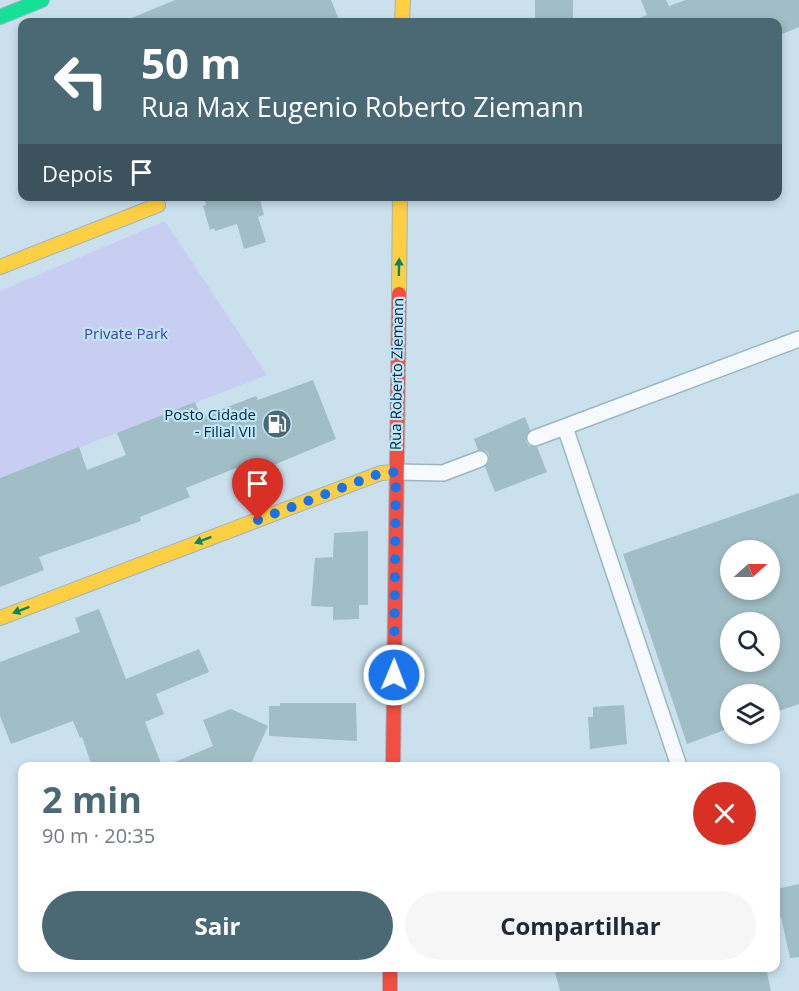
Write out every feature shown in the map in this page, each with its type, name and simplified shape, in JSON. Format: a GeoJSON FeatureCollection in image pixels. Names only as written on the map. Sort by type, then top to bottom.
{"type":"FeatureCollection","features":[{"type":"Feature","properties":{"kind":"main road"},"geometry":{"type":"LineString","coordinates":[[0,17],[42,0]]}},
{"type":"Feature","properties":{"kind":"main road"},"geometry":{"type":"LineString","coordinates":[[402,0],[402,18]]}},
{"type":"Feature","properties":{"kind":"main road","name":"Rua Roberto Ziemann"},"geometry":{"type":"LineString","coordinates":[[393,762],[400,201]]}},
{"type":"Feature","properties":{"kind":"main road"},"geometry":{"type":"LineString","coordinates":[[0,267],[158,205]]}},
{"type":"Feature","properties":{"kind":"main road"},"geometry":{"type":"LineString","coordinates":[[0,618],[381,473],[396,472]]}},
{"type":"Feature","properties":{"kind":"main road"},"geometry":{"type":"LineString","coordinates":[[390,972],[390,991]]}},
{"type":"Feature","properties":{"kind":"lane"},"geometry":{"type":"LineString","coordinates":[[535,438],[799,339]]}},
{"type":"Feature","properties":{"kind":"lane"},"geometry":{"type":"LineString","coordinates":[[565,427],[678,762]]}},
{"type":"Feature","properties":{"kind":"lane"},"geometry":{"type":"LineString","coordinates":[[396,472],[443,473],[480,459]]}},
{"type":"Feature","properties":{"kind":"green space","name":"Private Park"},"geometry":{"type":"Polygon","coordinates":[[[165,221],[267,375],[0,478],[0,291],[165,221]]]}},
{"type":"Feature","properties":{"kind":"building"},"geometry":{"type":"Polygon","coordinates":[[[175,0],[331,0],[338,18],[132,18],[175,0]]]}},
{"type":"Feature","properties":{"kind":"building"},"geometry":{"type":"Polygon","coordinates":[[[535,0],[573,0],[573,18],[535,18],[535,0]]]}},
{"type":"Feature","properties":{"kind":"building"},"geometry":{"type":"Polygon","coordinates":[[[641,0],[666,0],[669,6],[686,0],[799,0],[799,27],[782,34],[782,18],[640,18],[647,15],[641,0]]]}},
{"type":"Feature","properties":{"kind":"building"},"geometry":{"type":"Polygon","coordinates":[[[205,201],[260,201],[264,215],[258,217],[266,242],[244,249],[237,224],[215,231],[214,228],[210,230],[203,206],[206,205],[205,201]]]}},
{"type":"Feature","properties":{"kind":"building"},"geometry":{"type":"Polygon","coordinates":[[[313,380],[336,439],[245,477],[241,466],[186,488],[190,497],[140,517],[141,521],[39,557],[44,570],[0,587],[0,478],[79,447],[87,470],[126,455],[117,433],[195,402],[201,417],[256,396],[258,400],[313,380]]]}},
{"type":"Feature","properties":{"kind":"building"},"geometry":{"type":"Polygon","coordinates":[[[525,417],[530,430],[526,436],[526,442],[529,446],[537,447],[547,472],[495,492],[485,467],[489,461],[489,455],[486,451],[478,450],[474,439],[525,417]]]}},
{"type":"Feature","properties":{"kind":"building"},"geometry":{"type":"Polygon","coordinates":[[[799,493],[799,704],[780,711],[780,684],[720,684],[720,732],[687,744],[623,554],[799,493]]]}},
{"type":"Feature","properties":{"kind":"building"},"geometry":{"type":"Polygon","coordinates":[[[368,531],[368,605],[359,605],[359,619],[333,620],[333,607],[311,606],[315,558],[333,557],[334,533],[368,531]]]}},
{"type":"Feature","properties":{"kind":"building"},"geometry":{"type":"Polygon","coordinates":[[[99,609],[126,679],[199,649],[209,672],[156,694],[164,714],[145,722],[160,762],[91,762],[82,737],[80,738],[73,721],[11,744],[0,716],[0,662],[80,632],[75,618],[99,609]]]}},
{"type":"Feature","properties":{"kind":"building"},"geometry":{"type":"Polygon","coordinates":[[[280,703],[356,703],[357,741],[269,736],[269,706],[280,706],[280,703]]]}},
{"type":"Feature","properties":{"kind":"building"},"geometry":{"type":"Polygon","coordinates":[[[624,705],[627,744],[590,749],[588,717],[593,717],[593,707],[624,705]]]}},
{"type":"Feature","properties":{"kind":"building"},"geometry":{"type":"Polygon","coordinates":[[[231,709],[268,726],[252,762],[175,762],[213,746],[203,720],[231,709]]]}},
{"type":"Feature","properties":{"kind":"building"},"geometry":{"type":"Polygon","coordinates":[[[799,884],[799,957],[790,958],[780,917],[780,888],[799,884]]]}},
{"type":"Feature","properties":{"kind":"building"},"geometry":{"type":"Polygon","coordinates":[[[555,972],[767,972],[771,991],[560,991],[555,972]]]}},
{"type":"Feature","properties":{"kind":"traffic: fast"},"geometry":{"type":"LineString","coordinates":[[0,17],[42,0]]}},
{"type":"Feature","properties":{"kind":"traffic: slow"},"geometry":{"type":"LineString","coordinates":[[402,18],[403,0]]}},
{"type":"Feature","properties":{"kind":"traffic: slow"},"geometry":{"type":"LineString","coordinates":[[399,294],[400,201]]}},
{"type":"Feature","properties":{"kind":"traffic: slow"},"geometry":{"type":"LineString","coordinates":[[0,267],[158,205]]}},
{"type":"Feature","properties":{"kind":"traffic: slow"},"geometry":{"type":"LineString","coordinates":[[0,618],[381,473],[396,472]]}},
{"type":"Feature","properties":{"kind":"traffic: jam"},"geometry":{"type":"LineString","coordinates":[[393,762],[399,294]]}},
{"type":"Feature","properties":{"kind":"traffic: jam"},"geometry":{"type":"LineString","coordinates":[[390,972],[390,991]]}},
{"type":"Feature","properties":{"kind":"place","name":"Posto Cidade - Filial VII"},"geometry":{"type":"Point","coordinates":[277,424]}},
{"type":"Feature","properties":{"kind":"route"},"geometry":{"type":"LineString","coordinates":[[258,520],[381,473],[396,472],[394,675]]}}]}
